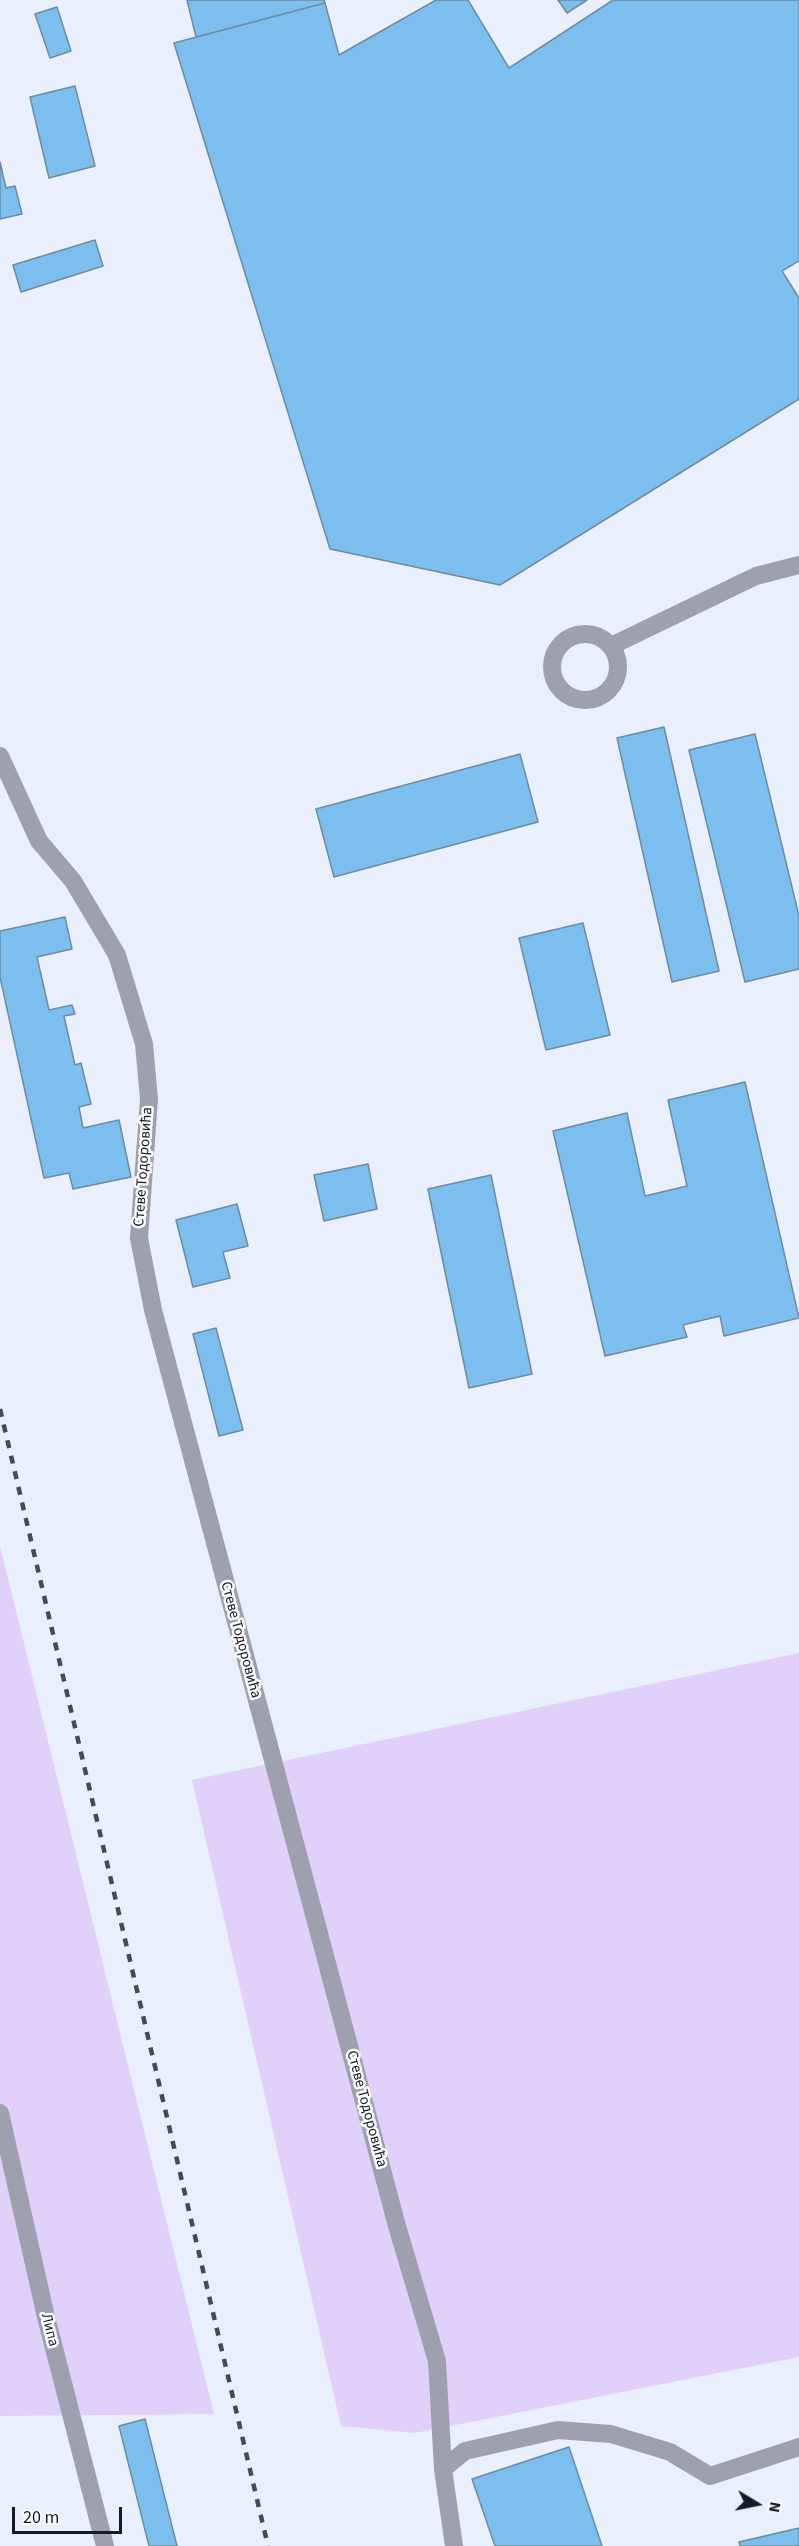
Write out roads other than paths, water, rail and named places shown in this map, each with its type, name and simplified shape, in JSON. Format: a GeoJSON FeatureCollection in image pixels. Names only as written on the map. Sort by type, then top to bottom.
{"type":"FeatureCollection","features":[{"type":"Feature","properties":{"kind":"street"},"geometry":{"type":"LineString","coordinates":[[611,646],[756,576],[799,565]]}},
{"type":"Feature","properties":{"kind":"street","name":"Стеве Тодоровића"},"geometry":{"type":"LineString","coordinates":[[0,756],[39,841],[73,881],[117,956],[144,1044],[149,1099],[139,1238],[153,1310],[394,2214],[437,2361],[443,2469],[454,2546]]}},
{"type":"Feature","properties":{"kind":"street","name":"Липа"},"geometry":{"type":"LineString","coordinates":[[0,2113],[46,2317],[105,2546]]}},
{"type":"Feature","properties":{"kind":"street"},"geometry":{"type":"LineString","coordinates":[[443,2469],[465,2451],[558,2430],[611,2434],[670,2451],[710,2476],[799,2446]]}},
{"type":"Feature","properties":{"kind":"railway"},"geometry":{"type":"LineString","coordinates":[[0,1409],[268,2546]]}}]}
